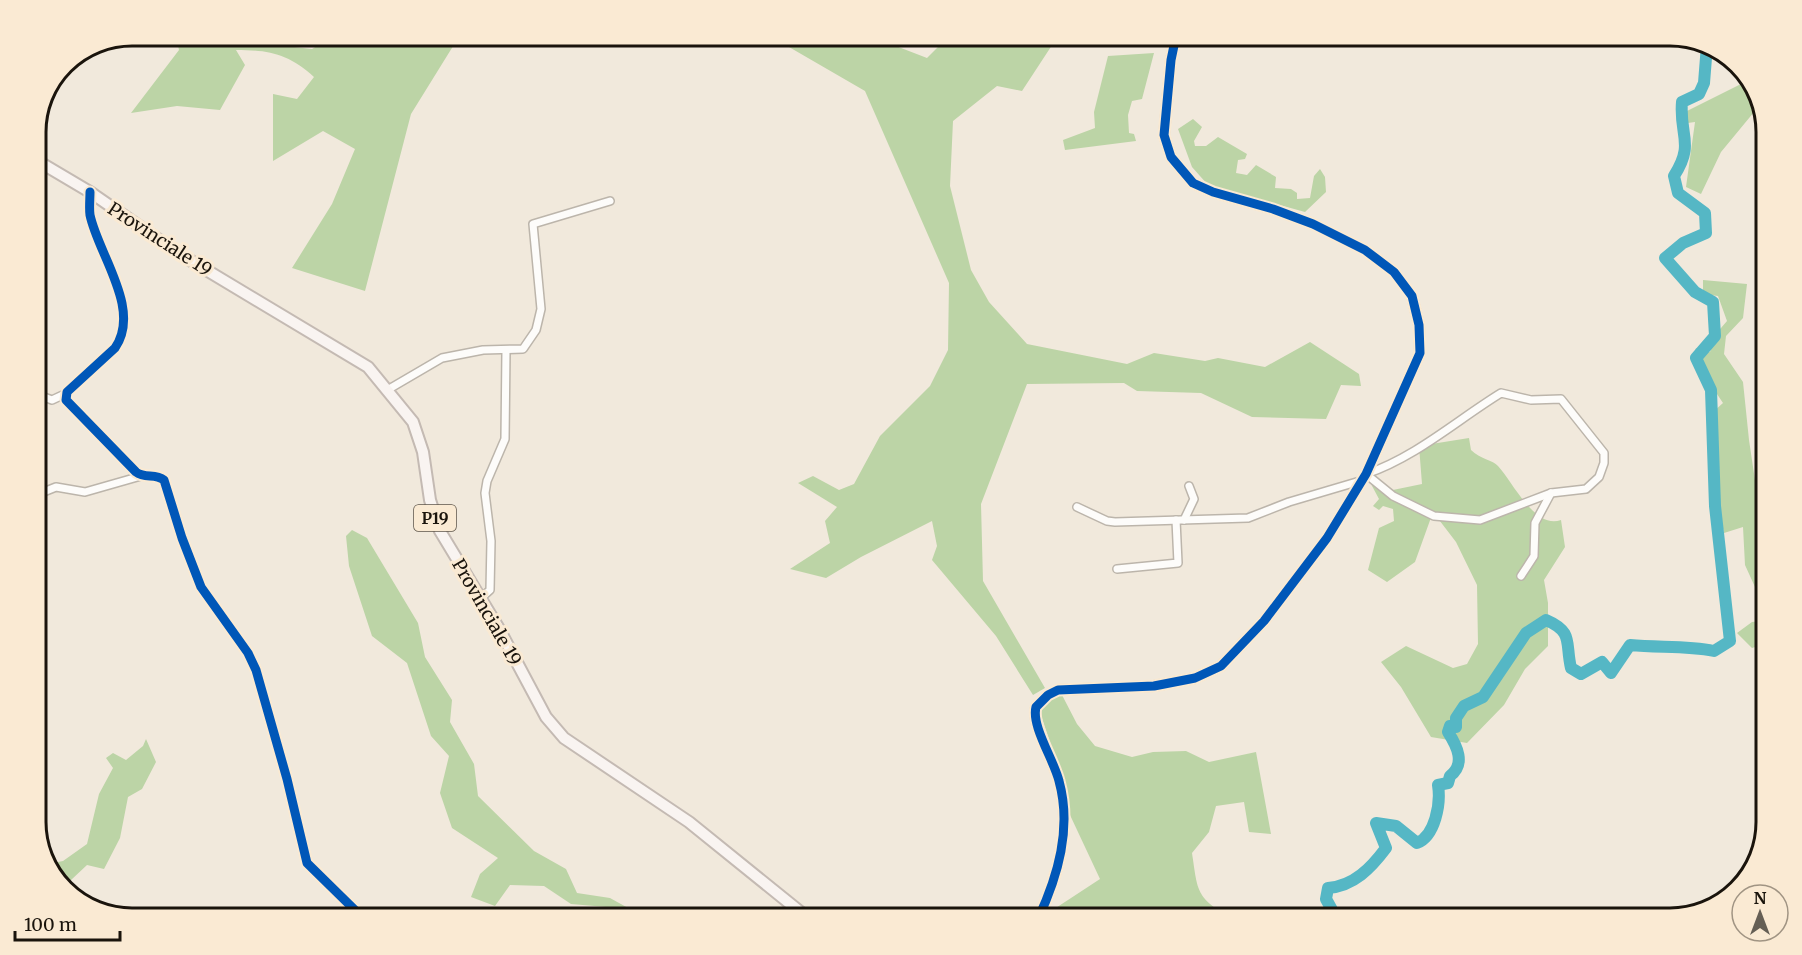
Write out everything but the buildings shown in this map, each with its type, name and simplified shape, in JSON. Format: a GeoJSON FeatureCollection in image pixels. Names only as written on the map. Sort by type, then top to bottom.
{"type":"FeatureCollection","features":[{"type":"Feature","properties":{"kind":"main road","name":"Provinciale 19"},"geometry":{"type":"LineString","coordinates":[[47,167],[90,192],[188,259],[368,367],[389,389],[416,429],[423,452],[430,500],[440,531],[514,655],[536,702],[564,738],[689,822],[795,908]]}},
{"type":"Feature","properties":{"kind":"street"},"geometry":{"type":"LineString","coordinates":[[1042,908],[1062,845],[1064,816],[1059,780],[1037,722],[1036,707],[1058,690],[1154,687],[1195,678],[1221,666],[1283,598],[1327,538],[1363,478],[1418,364],[1419,325],[1412,296],[1394,272],[1344,239],[1294,216],[1213,192],[1193,183],[1184,174],[1171,157],[1164,135],[1174,46]]}},
{"type":"Feature","properties":{"kind":"street"},"geometry":{"type":"LineString","coordinates":[[47,398],[52,400],[67,392],[115,348],[119,341],[122,324],[119,292],[91,216],[90,192]]}},
{"type":"Feature","properties":{"kind":"street"},"geometry":{"type":"LineString","coordinates":[[389,389],[442,358],[483,350],[523,349],[540,319],[541,296],[532,224],[610,201]]}},
{"type":"Feature","properties":{"kind":"street"},"geometry":{"type":"LineString","coordinates":[[481,598],[490,590],[491,541],[485,493],[487,481],[505,439],[506,350]]}},
{"type":"Feature","properties":{"kind":"street"},"geometry":{"type":"LineString","coordinates":[[67,392],[66,400],[70,405],[141,476]]}},
{"type":"Feature","properties":{"kind":"street"},"geometry":{"type":"LineString","coordinates":[[1077,507],[1107,521],[1248,518],[1363,478],[1388,466],[1441,435],[1501,393],[1531,400],[1561,399],[1604,453],[1604,463],[1599,477],[1586,489],[1551,493],[1480,520],[1434,516],[1363,478]]}},
{"type":"Feature","properties":{"kind":"street"},"geometry":{"type":"LineString","coordinates":[[47,491],[56,488],[85,492],[141,476],[157,476],[164,480],[182,538],[201,587],[248,653],[256,670],[287,779],[307,863],[353,908]]}},
{"type":"Feature","properties":{"kind":"street"},"geometry":{"type":"LineString","coordinates":[[1118,570],[1178,563],[1180,520],[1194,499],[1189,486]]}},
{"type":"Feature","properties":{"kind":"street"},"geometry":{"type":"LineString","coordinates":[[1521,576],[1534,556],[1535,522],[1551,493]]}},
{"type":"Feature","properties":{"kind":"green space"},"geometry":{"type":"Polygon","coordinates":[[[178,46],[285,46],[312,49],[318,46],[453,46],[411,114],[365,291],[292,268],[332,204],[355,149],[323,131],[273,161],[273,94],[297,99],[314,77],[287,58],[269,52],[236,50],[245,65],[220,110],[177,106],[131,113],[179,50],[178,46]]]}},
{"type":"Feature","properties":{"kind":"green space"},"geometry":{"type":"Polygon","coordinates":[[[787,46],[896,46],[927,58],[939,46],[1051,46],[1022,91],[997,86],[953,121],[950,186],[971,270],[989,302],[1027,344],[1127,364],[1154,353],[1205,361],[1218,358],[1265,367],[1310,342],[1359,374],[1361,386],[1341,385],[1326,419],[1252,417],[1201,393],[1137,391],[1124,383],[1027,384],[981,504],[983,581],[1045,688],[1033,695],[996,636],[932,560],[937,546],[932,521],[861,557],[826,578],[790,569],[830,543],[825,521],[837,507],[798,483],[813,476],[839,490],[854,484],[880,436],[930,386],[948,350],[949,283],[865,91],[787,46]]]}},
{"type":"Feature","properties":{"kind":"green space"},"geometry":{"type":"Polygon","coordinates":[[[1154,53],[1142,99],[1132,101],[1128,115],[1129,133],[1134,134],[1136,141],[1065,150],[1063,140],[1095,128],[1094,112],[1108,56],[1154,53]]]}},
{"type":"Feature","properties":{"kind":"green space"},"geometry":{"type":"Polygon","coordinates":[[[1740,84],[1753,113],[1721,152],[1701,194],[1686,187],[1695,122],[1680,124],[1683,113],[1740,84]]]}},
{"type":"Feature","properties":{"kind":"green space"},"geometry":{"type":"Polygon","coordinates":[[[1193,119],[1202,127],[1194,141],[1195,146],[1206,146],[1218,137],[1247,154],[1245,159],[1238,160],[1236,173],[1247,175],[1256,165],[1276,177],[1275,188],[1291,189],[1297,193],[1297,199],[1310,198],[1314,176],[1320,169],[1325,177],[1326,192],[1305,212],[1208,185],[1192,167],[1178,129],[1193,119]]]}},
{"type":"Feature","properties":{"kind":"green space"},"geometry":{"type":"Polygon","coordinates":[[[1703,280],[1747,284],[1743,318],[1726,336],[1724,354],[1743,382],[1756,484],[1755,587],[1745,565],[1743,527],[1724,533],[1713,481],[1718,439],[1713,412],[1723,403],[1693,358],[1696,348],[1710,352],[1715,335],[1727,321],[1718,296],[1703,294],[1703,280]]]}},
{"type":"Feature","properties":{"kind":"green space"},"geometry":{"type":"Polygon","coordinates":[[[1469,438],[1471,450],[1498,466],[1534,512],[1551,521],[1561,520],[1565,547],[1544,580],[1548,603],[1548,646],[1525,669],[1504,705],[1467,743],[1431,737],[1401,687],[1381,662],[1406,646],[1453,668],[1467,664],[1478,644],[1477,585],[1456,542],[1433,512],[1415,562],[1387,582],[1368,570],[1379,528],[1394,521],[1393,509],[1383,506],[1379,510],[1373,506],[1379,499],[1371,484],[1388,491],[1422,484],[1419,446],[1469,438]]]}},
{"type":"Feature","properties":{"kind":"green space"},"geometry":{"type":"Polygon","coordinates":[[[352,530],[367,538],[418,623],[425,657],[452,700],[450,722],[474,764],[478,796],[534,851],[566,869],[577,893],[610,898],[628,908],[571,904],[544,886],[510,885],[495,906],[471,897],[480,874],[498,858],[452,828],[440,793],[449,756],[431,736],[407,663],[372,636],[349,566],[346,536],[352,530]]]}},
{"type":"Feature","properties":{"kind":"green space"},"geometry":{"type":"Polygon","coordinates":[[[1756,622],[1756,647],[1752,648],[1737,633],[1756,622]]]}},
{"type":"Feature","properties":{"kind":"green space"},"geometry":{"type":"Polygon","coordinates":[[[1062,695],[1077,724],[1095,746],[1132,757],[1153,752],[1186,751],[1209,762],[1256,752],[1271,834],[1249,832],[1244,802],[1216,806],[1209,832],[1192,853],[1198,886],[1205,899],[1216,908],[1056,908],[1100,879],[1070,815],[1062,778],[1039,709],[1047,700],[1062,695]]]}},
{"type":"Feature","properties":{"kind":"green space"},"geometry":{"type":"Polygon","coordinates":[[[146,739],[156,762],[142,789],[128,797],[120,838],[104,869],[87,865],[70,881],[56,862],[63,861],[87,844],[99,794],[113,768],[106,758],[113,753],[126,760],[143,746],[146,739]]]}},
{"type":"Feature","properties":{"kind":"waterway"},"geometry":{"type":"LineString","coordinates":[[1331,908],[1326,899],[1328,888],[1354,880],[1386,848],[1376,823],[1396,826],[1417,843],[1428,834],[1439,801],[1438,785],[1448,783],[1450,776],[1458,766],[1457,749],[1448,732],[1450,726],[1456,727],[1456,718],[1464,706],[1483,697],[1526,633],[1546,620],[1555,624],[1567,639],[1571,668],[1581,674],[1602,662],[1611,673],[1630,645],[1714,651],[1730,641],[1715,506],[1711,390],[1696,358],[1715,336],[1713,302],[1695,292],[1665,258],[1683,243],[1706,233],[1705,213],[1678,193],[1674,176],[1684,155],[1685,147],[1682,102],[1699,94],[1704,83],[1706,55]]}},
{"type":"Feature","properties":{"kind":"cycle path"},"geometry":{"type":"LineString","coordinates":[[1043,908],[1052,886],[1061,852],[1064,816],[1059,781],[1037,724],[1036,707],[1048,695],[1058,690],[1154,686],[1195,678],[1221,666],[1264,621],[1327,538],[1366,474],[1420,353],[1419,325],[1412,296],[1394,272],[1365,250],[1313,224],[1273,209],[1213,192],[1193,183],[1171,157],[1164,135],[1174,46]]}},
{"type":"Feature","properties":{"kind":"cycle path"},"geometry":{"type":"LineString","coordinates":[[90,192],[90,215],[94,230],[116,282],[124,316],[122,333],[115,348],[67,392],[66,400],[136,472],[164,480],[182,538],[201,587],[248,653],[256,670],[287,779],[307,863],[353,908]]}}]}
